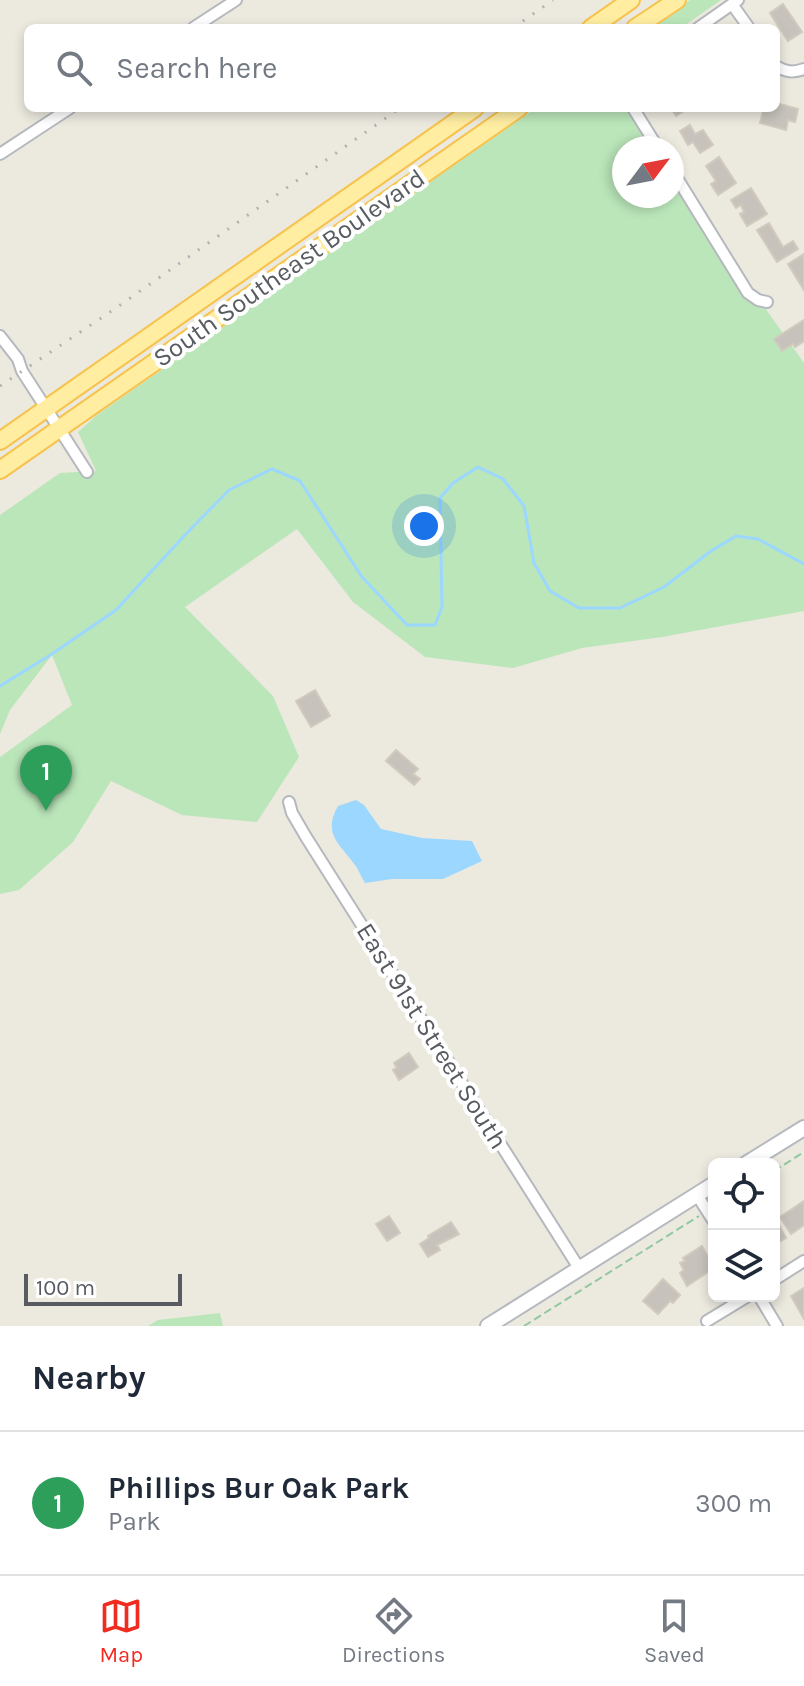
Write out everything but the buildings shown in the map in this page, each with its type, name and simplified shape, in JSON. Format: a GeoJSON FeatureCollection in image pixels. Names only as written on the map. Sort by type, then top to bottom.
{"type":"FeatureCollection","features":[{"type":"Feature","properties":{"kind":"main road"},"geometry":{"type":"LineString","coordinates":[[597,24],[631,0]]}},
{"type":"Feature","properties":{"kind":"main road"},"geometry":{"type":"LineString","coordinates":[[641,24],[677,0]]}},
{"type":"Feature","properties":{"kind":"main road","name":"South Southeast Boulevard"},"geometry":{"type":"LineString","coordinates":[[0,441],[469,112]]}},
{"type":"Feature","properties":{"kind":"main road","name":"South Southeast Boulevard"},"geometry":{"type":"LineString","coordinates":[[0,470],[513,112]]}},
{"type":"Feature","properties":{"kind":"street"},"geometry":{"type":"LineString","coordinates":[[199,24],[236,0]]}},
{"type":"Feature","properties":{"kind":"street"},"geometry":{"type":"LineString","coordinates":[[704,24],[735,2],[747,24]]}},
{"type":"Feature","properties":{"kind":"street"},"geometry":{"type":"LineString","coordinates":[[780,68],[794,72],[804,69]]}},
{"type":"Feature","properties":{"kind":"street"},"geometry":{"type":"LineString","coordinates":[[0,154],[64,112]]}},
{"type":"Feature","properties":{"kind":"street"},"geometry":{"type":"LineString","coordinates":[[636,112],[650,136]]}},
{"type":"Feature","properties":{"kind":"street"},"geometry":{"type":"LineString","coordinates":[[684,189],[748,293],[767,302]]}},
{"type":"Feature","properties":{"kind":"street"},"geometry":{"type":"LineString","coordinates":[[1,341],[18,359],[22,371],[87,472]]}},
{"type":"Feature","properties":{"kind":"street","name":"East 91st Street South"},"geometry":{"type":"LineString","coordinates":[[289,802],[306,837],[579,1268]]}},
{"type":"Feature","properties":{"kind":"street"},"geometry":{"type":"LineString","coordinates":[[756,1158],[804,1128]]}},
{"type":"Feature","properties":{"kind":"street"},"geometry":{"type":"LineString","coordinates":[[488,1326],[708,1188]]}},
{"type":"Feature","properties":{"kind":"street"},"geometry":{"type":"LineString","coordinates":[[697,1195],[707,1211]]}},
{"type":"Feature","properties":{"kind":"street"},"geometry":{"type":"LineString","coordinates":[[780,1276],[804,1261]]}},
{"type":"Feature","properties":{"kind":"street"},"geometry":{"type":"LineString","coordinates":[[707,1321],[738,1302]]}},
{"type":"Feature","properties":{"kind":"street"},"geometry":{"type":"LineString","coordinates":[[763,1302],[777,1326]]}},
{"type":"Feature","properties":{"kind":"path"},"geometry":{"type":"LineString","coordinates":[[780,1167],[804,1152]]}},
{"type":"Feature","properties":{"kind":"path"},"geometry":{"type":"LineString","coordinates":[[524,1326],[707,1211]]}},
{"type":"Feature","properties":{"kind":"green space"},"geometry":{"type":"Polygon","coordinates":[[[690,0],[721,0],[687,24],[656,24],[690,0]]]}},
{"type":"Feature","properties":{"kind":"green space"},"geometry":{"type":"Polygon","coordinates":[[[530,112],[636,112],[650,136],[612,136],[612,208],[684,208],[684,190],[804,363],[804,611],[582,648],[513,668],[425,657],[353,602],[297,529],[185,607],[273,696],[299,757],[257,822],[182,815],[111,781],[73,842],[19,890],[0,894],[0,757],[72,705],[52,655],[10,710],[0,734],[0,515],[60,473],[96,471],[78,432],[97,415],[530,112]]]}},
{"type":"Feature","properties":{"kind":"green space"},"geometry":{"type":"Polygon","coordinates":[[[220,1313],[223,1326],[148,1326],[158,1320],[220,1313]]]}},
{"type":"Feature","properties":{"kind":"water"},"geometry":{"type":"Polygon","coordinates":[[[356,800],[364,805],[381,829],[422,838],[472,841],[482,861],[443,879],[392,879],[365,883],[332,831],[338,806],[356,800]]]}},
{"type":"Feature","properties":{"kind":"waterway"},"geometry":{"type":"LineString","coordinates":[[0,686],[116,610],[229,490],[272,469],[300,481],[362,577],[407,625],[435,625],[442,607],[440,498],[453,483],[478,467],[503,479],[524,506],[534,563],[550,591],[579,608],[620,608],[664,587],[736,536],[758,539],[804,564]]}},
{"type":"Feature","properties":{"kind":"railway"},"geometry":{"type":"LineString","coordinates":[[519,24],[553,0]]}},
{"type":"Feature","properties":{"kind":"railway"},"geometry":{"type":"LineString","coordinates":[[0,386],[394,112]]}},
{"type":"Feature","properties":{"kind":"place","name":"Phillips Bur Oak Park"},"geometry":{"type":"Point","coordinates":[46,811]}}]}
